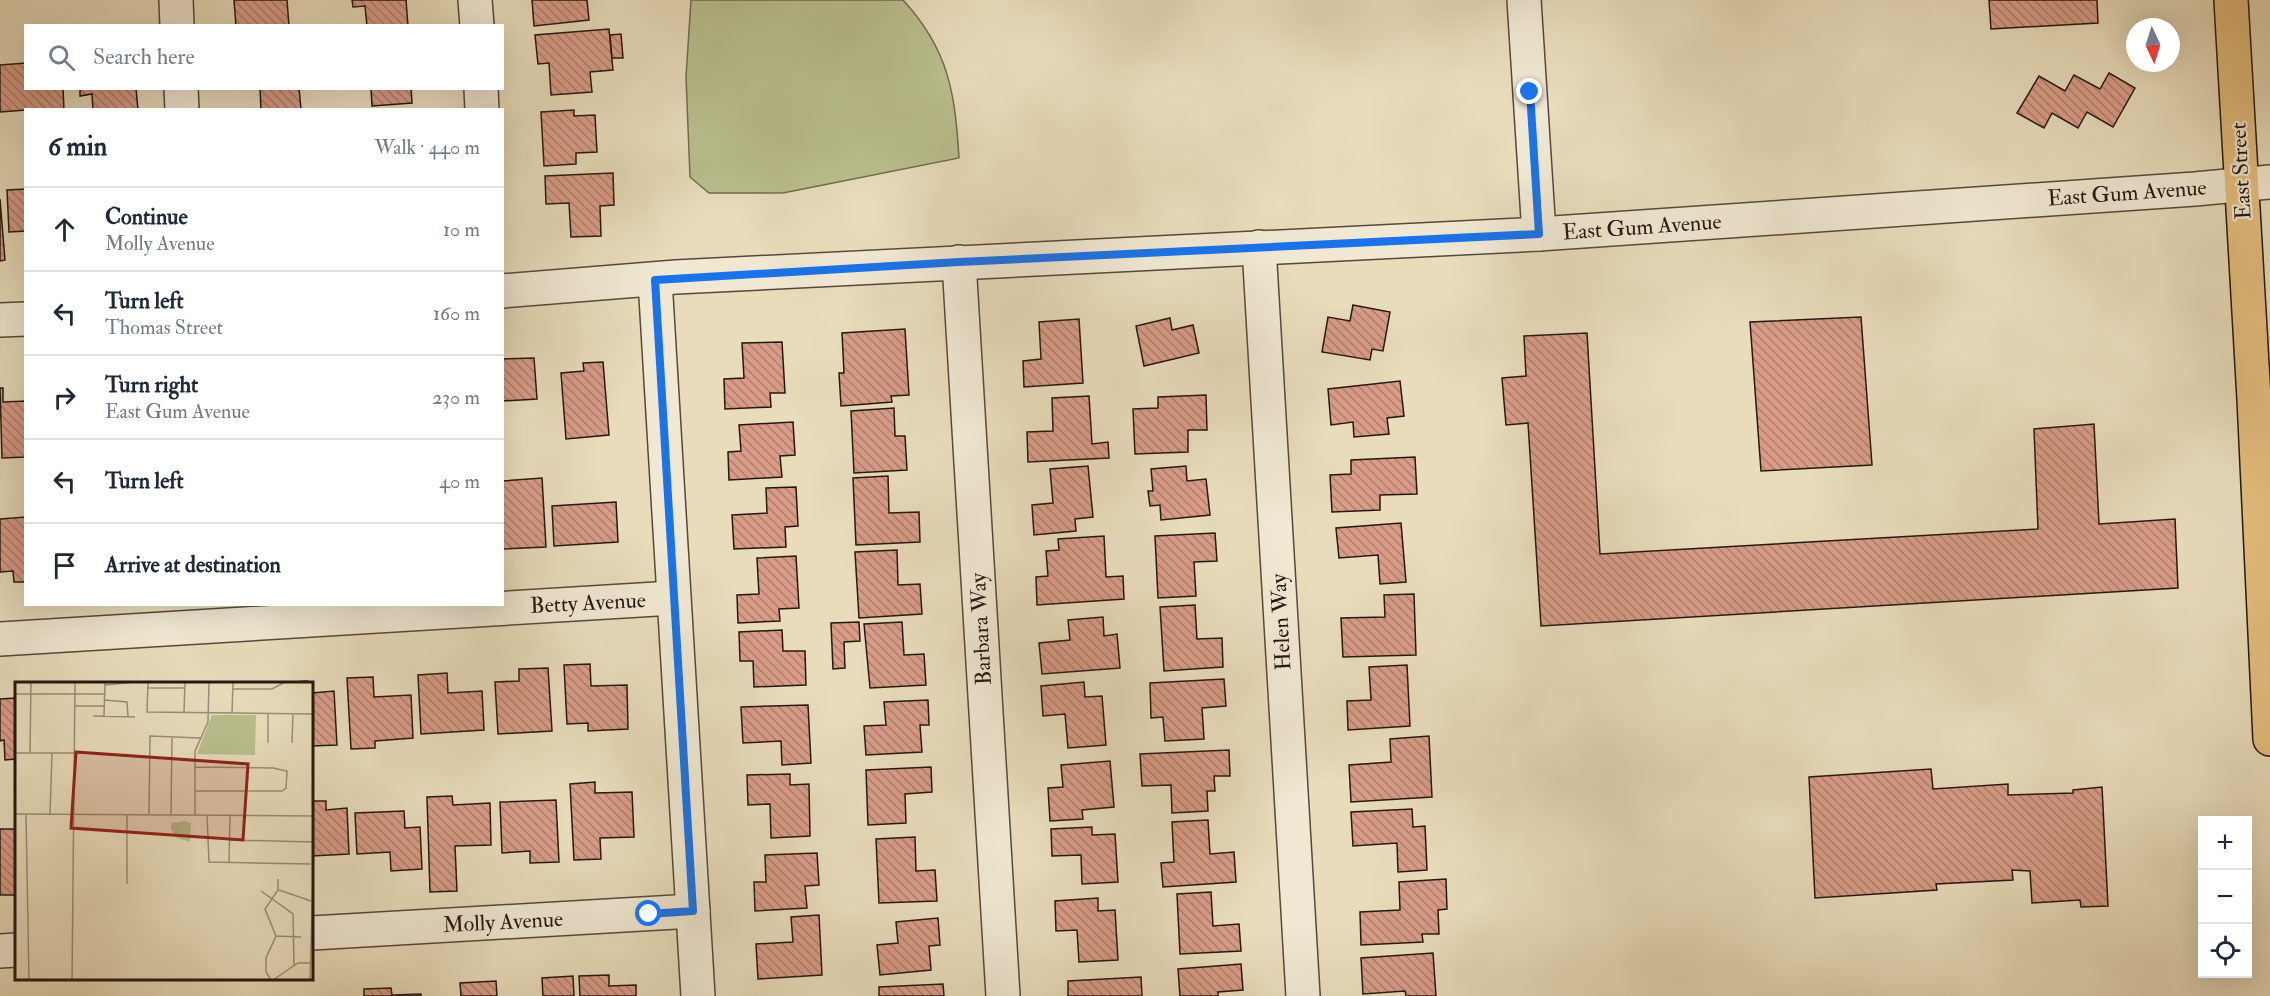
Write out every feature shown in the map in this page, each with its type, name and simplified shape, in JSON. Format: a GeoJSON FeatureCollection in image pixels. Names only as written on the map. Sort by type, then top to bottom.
{"type":"FeatureCollection","features":[{"type":"Feature","properties":{"kind":"main road","name":"East Street"},"geometry":{"type":"LineString","coordinates":[[2231,0],[2256,183],[2270,738]]}},
{"type":"Feature","properties":{"kind":"street"},"geometry":{"type":"LineString","coordinates":[[176,0],[177,24]]}},
{"type":"Feature","properties":{"kind":"street"},"geometry":{"type":"LineString","coordinates":[[475,0],[477,24]]}},
{"type":"Feature","properties":{"kind":"street"},"geometry":{"type":"LineString","coordinates":[[1524,0],[1539,234]]}},
{"type":"Feature","properties":{"kind":"street"},"geometry":{"type":"LineString","coordinates":[[181,90],[182,108]]}},
{"type":"Feature","properties":{"kind":"street"},"geometry":{"type":"LineString","coordinates":[[481,90],[482,108]]}},
{"type":"Feature","properties":{"kind":"street","name":"East Gum Avenue"},"geometry":{"type":"LineString","coordinates":[[504,291],[959,262],[1539,234],[2256,183]]}},
{"type":"Feature","properties":{"kind":"street","name":"Helen Way"},"geometry":{"type":"LineString","coordinates":[[1259,248],[1303,996]]}},
{"type":"Feature","properties":{"kind":"street","name":"Barbara Way"},"geometry":{"type":"LineString","coordinates":[[959,262],[1003,996]]}},
{"type":"Feature","properties":{"kind":"street"},"geometry":{"type":"LineString","coordinates":[[655,280],[698,996]]}},
{"type":"Feature","properties":{"kind":"street"},"geometry":{"type":"LineString","coordinates":[[0,320],[24,319]]}},
{"type":"Feature","properties":{"kind":"street","name":"Betty Avenue"},"geometry":{"type":"LineString","coordinates":[[0,639],[673,598]]}},
{"type":"Feature","properties":{"kind":"street","name":"Molly Avenue"},"geometry":{"type":"LineString","coordinates":[[314,933],[693,911]]}},
{"type":"Feature","properties":{"kind":"street"},"geometry":{"type":"LineString","coordinates":[[0,951],[15,950]]}},
{"type":"Feature","properties":{"kind":"green space"},"geometry":{"type":"Polygon","coordinates":[[[691,0],[903,0],[931,37],[947,73],[955,113],[959,158],[783,193],[709,193],[690,177],[686,77],[691,0]]]}},
{"type":"Feature","properties":{"kind":"building"},"geometry":{"type":"Polygon","coordinates":[[[234,0],[287,0],[289,24],[236,24],[234,0]]]}},
{"type":"Feature","properties":{"kind":"building"},"geometry":{"type":"Polygon","coordinates":[[[352,0],[406,0],[408,24],[367,24],[365,6],[353,7],[352,0]]]}},
{"type":"Feature","properties":{"kind":"building"},"geometry":{"type":"Polygon","coordinates":[[[532,0],[587,0],[589,20],[534,26],[532,0]]]}},
{"type":"Feature","properties":{"kind":"building"},"geometry":{"type":"Polygon","coordinates":[[[1989,0],[2097,0],[2098,23],[1991,29],[1989,0]]]}},
{"type":"Feature","properties":{"kind":"building"},"geometry":{"type":"Polygon","coordinates":[[[609,29],[613,70],[590,72],[592,92],[551,95],[549,63],[538,64],[535,35],[609,29]]]}},
{"type":"Feature","properties":{"kind":"building"},"geometry":{"type":"Polygon","coordinates":[[[621,34],[623,58],[612,58],[610,35],[621,34]]]}},
{"type":"Feature","properties":{"kind":"building"},"geometry":{"type":"Polygon","coordinates":[[[24,63],[24,90],[63,90],[64,108],[24,108],[24,110],[0,112],[0,65],[24,63]]]}},
{"type":"Feature","properties":{"kind":"building"},"geometry":{"type":"Polygon","coordinates":[[[2109,73],[2135,88],[2113,127],[2087,112],[2078,128],[2052,113],[2044,128],[2017,113],[2039,76],[2065,91],[2074,75],[2100,89],[2109,73]]]}},
{"type":"Feature","properties":{"kind":"building"},"geometry":{"type":"Polygon","coordinates":[[[80,90],[136,90],[138,108],[93,108],[92,94],[80,96],[80,90]]]}},
{"type":"Feature","properties":{"kind":"building"},"geometry":{"type":"Polygon","coordinates":[[[260,90],[299,90],[301,108],[261,108],[260,90]]]}},
{"type":"Feature","properties":{"kind":"building"},"geometry":{"type":"Polygon","coordinates":[[[371,90],[411,90],[412,103],[372,106],[371,90]]]}},
{"type":"Feature","properties":{"kind":"building"},"geometry":{"type":"Polygon","coordinates":[[[574,110],[574,116],[595,115],[597,152],[576,153],[576,164],[544,166],[541,112],[574,110]]]}},
{"type":"Feature","properties":{"kind":"building"},"geometry":{"type":"Polygon","coordinates":[[[613,173],[614,205],[600,206],[601,236],[571,237],[569,203],[546,204],[545,176],[613,173]]]}},
{"type":"Feature","properties":{"kind":"building"},"geometry":{"type":"Polygon","coordinates":[[[24,189],[24,231],[9,232],[7,190],[24,189]]]}},
{"type":"Feature","properties":{"kind":"building"},"geometry":{"type":"Polygon","coordinates":[[[0,199],[5,260],[0,261],[0,199]]]}},
{"type":"Feature","properties":{"kind":"building"},"geometry":{"type":"Polygon","coordinates":[[[1353,305],[1390,312],[1383,351],[1372,349],[1370,360],[1322,352],[1328,317],[1350,321],[1353,305]]]}},
{"type":"Feature","properties":{"kind":"building"},"geometry":{"type":"Polygon","coordinates":[[[1861,317],[1872,465],[1761,471],[1750,322],[1861,317]]]}},
{"type":"Feature","properties":{"kind":"building"},"geometry":{"type":"Polygon","coordinates":[[[1170,318],[1172,330],[1193,325],[1199,353],[1144,366],[1136,326],[1170,318]]]}},
{"type":"Feature","properties":{"kind":"building"},"geometry":{"type":"Polygon","coordinates":[[[1079,319],[1083,383],[1024,387],[1023,361],[1041,359],[1039,322],[1079,319]]]}},
{"type":"Feature","properties":{"kind":"building"},"geometry":{"type":"Polygon","coordinates":[[[905,329],[909,395],[891,396],[892,402],[841,406],[839,373],[844,373],[842,333],[905,329]]]}},
{"type":"Feature","properties":{"kind":"building"},"geometry":{"type":"Polygon","coordinates":[[[1587,333],[1600,554],[2038,529],[2034,429],[2094,424],[2099,524],[2175,519],[2178,588],[1541,626],[1528,423],[1506,425],[1502,378],[1526,376],[1524,336],[1587,333]]]}},
{"type":"Feature","properties":{"kind":"building"},"geometry":{"type":"Polygon","coordinates":[[[782,342],[785,393],[770,393],[771,407],[725,409],[724,379],[744,378],[742,343],[782,342]]]}},
{"type":"Feature","properties":{"kind":"building"},"geometry":{"type":"Polygon","coordinates":[[[534,358],[537,399],[504,401],[504,359],[534,358]]]}},
{"type":"Feature","properties":{"kind":"building"},"geometry":{"type":"Polygon","coordinates":[[[603,362],[609,435],[566,439],[561,373],[584,371],[583,363],[603,362]]]}},
{"type":"Feature","properties":{"kind":"building"},"geometry":{"type":"Polygon","coordinates":[[[1400,381],[1404,416],[1387,418],[1389,434],[1354,437],[1353,422],[1331,425],[1328,389],[1400,381]]]}},
{"type":"Feature","properties":{"kind":"building"},"geometry":{"type":"Polygon","coordinates":[[[0,388],[3,388],[3,402],[24,401],[24,457],[2,458],[0,388]]]}},
{"type":"Feature","properties":{"kind":"building"},"geometry":{"type":"Polygon","coordinates":[[[1206,395],[1207,430],[1188,430],[1188,452],[1135,454],[1133,409],[1158,408],[1158,397],[1206,395]]]}},
{"type":"Feature","properties":{"kind":"building"},"geometry":{"type":"Polygon","coordinates":[[[1089,396],[1092,444],[1108,442],[1109,458],[1028,462],[1027,432],[1053,431],[1052,398],[1089,396]]]}},
{"type":"Feature","properties":{"kind":"building"},"geometry":{"type":"Polygon","coordinates":[[[894,408],[895,436],[905,436],[907,470],[854,473],[851,411],[894,408]]]}},
{"type":"Feature","properties":{"kind":"building"},"geometry":{"type":"Polygon","coordinates":[[[793,422],[795,455],[780,456],[782,477],[729,480],[728,452],[741,451],[739,425],[793,422]]]}},
{"type":"Feature","properties":{"kind":"building"},"geometry":{"type":"Polygon","coordinates":[[[1415,457],[1417,494],[1380,495],[1380,510],[1332,512],[1330,475],[1351,474],[1351,460],[1415,457]]]}},
{"type":"Feature","properties":{"kind":"building"},"geometry":{"type":"Polygon","coordinates":[[[1088,466],[1093,517],[1075,519],[1076,531],[1034,535],[1032,505],[1053,503],[1050,469],[1088,466]]]}},
{"type":"Feature","properties":{"kind":"building"},"geometry":{"type":"Polygon","coordinates":[[[1186,466],[1187,481],[1206,479],[1210,515],[1161,520],[1160,505],[1150,506],[1148,491],[1153,491],[1151,469],[1186,466]]]}},
{"type":"Feature","properties":{"kind":"building"},"geometry":{"type":"Polygon","coordinates":[[[888,476],[889,513],[919,512],[920,542],[856,545],[853,478],[888,476]]]}},
{"type":"Feature","properties":{"kind":"building"},"geometry":{"type":"Polygon","coordinates":[[[542,478],[546,547],[504,549],[504,481],[542,478]]]}},
{"type":"Feature","properties":{"kind":"building"},"geometry":{"type":"Polygon","coordinates":[[[796,487],[798,526],[785,527],[786,547],[734,549],[732,515],[767,513],[766,488],[796,487]]]}},
{"type":"Feature","properties":{"kind":"building"},"geometry":{"type":"Polygon","coordinates":[[[616,502],[618,542],[554,546],[552,506],[616,502]]]}},
{"type":"Feature","properties":{"kind":"building"},"geometry":{"type":"Polygon","coordinates":[[[24,517],[24,582],[14,582],[13,571],[0,572],[0,519],[24,517]]]}},
{"type":"Feature","properties":{"kind":"building"},"geometry":{"type":"Polygon","coordinates":[[[1401,523],[1406,582],[1380,584],[1378,555],[1339,558],[1336,528],[1401,523]]]}},
{"type":"Feature","properties":{"kind":"building"},"geometry":{"type":"Polygon","coordinates":[[[1215,533],[1217,561],[1194,562],[1196,596],[1158,598],[1155,536],[1215,533]]]}},
{"type":"Feature","properties":{"kind":"building"},"geometry":{"type":"Polygon","coordinates":[[[1104,536],[1106,577],[1123,576],[1124,599],[1037,605],[1036,577],[1048,576],[1046,551],[1059,550],[1058,539],[1104,536]]]}},
{"type":"Feature","properties":{"kind":"building"},"geometry":{"type":"Polygon","coordinates":[[[897,550],[898,585],[920,584],[922,614],[859,618],[855,552],[897,550]]]}},
{"type":"Feature","properties":{"kind":"building"},"geometry":{"type":"Polygon","coordinates":[[[796,556],[799,608],[779,609],[780,621],[738,623],[737,595],[759,594],[757,558],[796,556]]]}},
{"type":"Feature","properties":{"kind":"building"},"geometry":{"type":"Polygon","coordinates":[[[1414,594],[1416,655],[1343,657],[1341,618],[1385,617],[1384,595],[1414,594]]]}},
{"type":"Feature","properties":{"kind":"building"},"geometry":{"type":"Polygon","coordinates":[[[1195,605],[1197,639],[1222,638],[1223,667],[1164,671],[1160,607],[1195,605]]]}},
{"type":"Feature","properties":{"kind":"building"},"geometry":{"type":"Polygon","coordinates":[[[1103,617],[1104,636],[1117,634],[1120,668],[1042,674],[1039,643],[1070,640],[1068,620],[1103,617]]]}},
{"type":"Feature","properties":{"kind":"building"},"geometry":{"type":"Polygon","coordinates":[[[859,622],[860,641],[844,642],[845,668],[833,669],[831,623],[859,622]]]}},
{"type":"Feature","properties":{"kind":"building"},"geometry":{"type":"Polygon","coordinates":[[[902,622],[904,655],[924,654],[926,685],[870,688],[864,624],[902,622]]]}},
{"type":"Feature","properties":{"kind":"building"},"geometry":{"type":"Polygon","coordinates":[[[782,630],[783,651],[805,651],[806,685],[754,687],[753,661],[740,661],[739,632],[782,630]]]}},
{"type":"Feature","properties":{"kind":"building"},"geometry":{"type":"Polygon","coordinates":[[[590,664],[591,686],[627,685],[628,729],[588,731],[588,723],[567,724],[564,665],[590,664]]]}},
{"type":"Feature","properties":{"kind":"building"},"geometry":{"type":"Polygon","coordinates":[[[1407,665],[1410,726],[1348,730],[1347,701],[1371,700],[1369,667],[1407,665]]]}},
{"type":"Feature","properties":{"kind":"building"},"geometry":{"type":"Polygon","coordinates":[[[548,668],[552,731],[498,734],[495,682],[519,681],[519,669],[548,668]]]}},
{"type":"Feature","properties":{"kind":"building"},"geometry":{"type":"Polygon","coordinates":[[[447,673],[448,693],[482,691],[484,730],[421,734],[418,675],[447,673]]]}},
{"type":"Feature","properties":{"kind":"building"},"geometry":{"type":"Polygon","coordinates":[[[373,677],[374,697],[411,695],[413,738],[375,741],[375,748],[351,749],[347,678],[373,677]]]}},
{"type":"Feature","properties":{"kind":"building"},"geometry":{"type":"Polygon","coordinates":[[[1224,679],[1226,706],[1202,708],[1204,739],[1165,741],[1163,717],[1151,718],[1150,683],[1224,679]]]}},
{"type":"Feature","properties":{"kind":"building"},"geometry":{"type":"Polygon","coordinates":[[[1084,682],[1085,697],[1102,696],[1106,745],[1068,748],[1065,714],[1043,716],[1041,686],[1084,682]]]}},
{"type":"Feature","properties":{"kind":"building"},"geometry":{"type":"Polygon","coordinates":[[[334,691],[337,745],[314,746],[314,693],[334,691]]]}},
{"type":"Feature","properties":{"kind":"building"},"geometry":{"type":"Polygon","coordinates":[[[15,698],[15,759],[5,760],[4,740],[0,741],[0,699],[15,698]]]}},
{"type":"Feature","properties":{"kind":"building"},"geometry":{"type":"Polygon","coordinates":[[[928,700],[929,725],[920,725],[922,752],[866,755],[864,726],[886,725],[884,702],[928,700]]]}},
{"type":"Feature","properties":{"kind":"building"},"geometry":{"type":"Polygon","coordinates":[[[808,705],[811,763],[782,765],[781,741],[743,743],[741,707],[808,705]]]}},
{"type":"Feature","properties":{"kind":"building"},"geometry":{"type":"Polygon","coordinates":[[[1429,736],[1432,797],[1351,802],[1349,765],[1391,762],[1390,739],[1429,736]]]}},
{"type":"Feature","properties":{"kind":"building"},"geometry":{"type":"Polygon","coordinates":[[[1229,750],[1230,776],[1214,776],[1215,791],[1207,791],[1208,811],[1172,813],[1171,785],[1142,786],[1140,754],[1229,750]]]}},
{"type":"Feature","properties":{"kind":"building"},"geometry":{"type":"Polygon","coordinates":[[[1110,761],[1114,807],[1082,810],[1083,819],[1050,821],[1048,788],[1063,787],[1061,765],[1110,761]]]}},
{"type":"Feature","properties":{"kind":"building"},"geometry":{"type":"Polygon","coordinates":[[[931,767],[932,792],[905,794],[906,823],[868,825],[866,770],[931,767]]]}},
{"type":"Feature","properties":{"kind":"building"},"geometry":{"type":"Polygon","coordinates":[[[1931,769],[1933,789],[2008,784],[2008,795],[2073,793],[2073,790],[2102,787],[2108,906],[2081,907],[2080,900],[2032,903],[2030,871],[2012,870],[2013,880],[1936,884],[1937,890],[1815,898],[1809,777],[1931,769]]]}},
{"type":"Feature","properties":{"kind":"building"},"geometry":{"type":"Polygon","coordinates":[[[790,774],[790,785],[809,784],[810,836],[771,838],[770,804],[748,805],[747,775],[790,774]]]}},
{"type":"Feature","properties":{"kind":"building"},"geometry":{"type":"Polygon","coordinates":[[[595,782],[595,793],[632,792],[634,837],[600,838],[601,859],[574,860],[570,784],[595,782]]]}},
{"type":"Feature","properties":{"kind":"building"},"geometry":{"type":"Polygon","coordinates":[[[452,796],[453,805],[490,803],[491,845],[455,846],[457,891],[430,892],[427,797],[452,796]]]}},
{"type":"Feature","properties":{"kind":"building"},"geometry":{"type":"Polygon","coordinates":[[[556,800],[559,862],[530,863],[530,851],[502,853],[500,802],[556,800]]]}},
{"type":"Feature","properties":{"kind":"building"},"geometry":{"type":"Polygon","coordinates":[[[314,801],[326,801],[326,810],[347,808],[349,854],[314,856],[314,801]]]}},
{"type":"Feature","properties":{"kind":"building"},"geometry":{"type":"Polygon","coordinates":[[[1412,809],[1413,827],[1425,826],[1427,870],[1398,872],[1397,843],[1353,846],[1351,812],[1412,809]]]}},
{"type":"Feature","properties":{"kind":"building"},"geometry":{"type":"Polygon","coordinates":[[[404,811],[405,828],[420,827],[422,869],[391,871],[390,852],[357,854],[355,813],[404,811]]]}},
{"type":"Feature","properties":{"kind":"building"},"geometry":{"type":"Polygon","coordinates":[[[1208,820],[1210,854],[1234,852],[1236,882],[1163,887],[1161,863],[1174,862],[1172,822],[1208,820]]]}},
{"type":"Feature","properties":{"kind":"building"},"geometry":{"type":"Polygon","coordinates":[[[1092,827],[1092,835],[1115,834],[1118,882],[1082,884],[1081,855],[1052,856],[1051,829],[1092,827]]]}},
{"type":"Feature","properties":{"kind":"building"},"geometry":{"type":"Polygon","coordinates":[[[0,829],[15,829],[15,895],[0,895],[0,829]]]}},
{"type":"Feature","properties":{"kind":"building"},"geometry":{"type":"Polygon","coordinates":[[[915,837],[916,871],[935,870],[937,901],[879,903],[876,839],[915,837]]]}},
{"type":"Feature","properties":{"kind":"building"},"geometry":{"type":"Polygon","coordinates":[[[817,853],[819,885],[805,886],[807,908],[755,911],[754,882],[766,882],[765,855],[817,853]]]}},
{"type":"Feature","properties":{"kind":"building"},"geometry":{"type":"Polygon","coordinates":[[[1446,879],[1447,909],[1438,910],[1439,934],[1422,934],[1423,942],[1361,945],[1360,912],[1400,910],[1399,882],[1446,879]]]}},
{"type":"Feature","properties":{"kind":"building"},"geometry":{"type":"Polygon","coordinates":[[[1211,892],[1213,926],[1239,924],[1241,951],[1180,954],[1177,894],[1211,892]]]}},
{"type":"Feature","properties":{"kind":"building"},"geometry":{"type":"Polygon","coordinates":[[[1098,898],[1098,911],[1115,910],[1118,960],[1079,962],[1077,930],[1056,931],[1055,901],[1098,898]]]}},
{"type":"Feature","properties":{"kind":"building"},"geometry":{"type":"Polygon","coordinates":[[[819,915],[822,975],[758,979],[756,944],[793,942],[791,917],[819,915]]]}},
{"type":"Feature","properties":{"kind":"building"},"geometry":{"type":"Polygon","coordinates":[[[938,918],[940,945],[929,946],[931,970],[880,975],[877,945],[898,943],[896,922],[938,918]]]}},
{"type":"Feature","properties":{"kind":"building"},"geometry":{"type":"Polygon","coordinates":[[[1433,953],[1436,996],[1406,996],[1405,991],[1363,994],[1361,958],[1433,953]]]}},
{"type":"Feature","properties":{"kind":"building"},"geometry":{"type":"Polygon","coordinates":[[[1241,964],[1243,990],[1218,992],[1218,996],[1180,996],[1178,969],[1241,964]]]}},
{"type":"Feature","properties":{"kind":"building"},"geometry":{"type":"Polygon","coordinates":[[[609,975],[609,986],[636,985],[636,996],[580,996],[579,976],[609,975]]]}},
{"type":"Feature","properties":{"kind":"building"},"geometry":{"type":"Polygon","coordinates":[[[573,976],[574,996],[543,996],[542,978],[573,976]]]}},
{"type":"Feature","properties":{"kind":"building"},"geometry":{"type":"Polygon","coordinates":[[[1141,977],[1142,996],[1068,996],[1068,981],[1141,977]]]}},
{"type":"Feature","properties":{"kind":"building"},"geometry":{"type":"Polygon","coordinates":[[[496,981],[497,996],[461,996],[460,983],[496,981]]]}},
{"type":"Feature","properties":{"kind":"building"},"geometry":{"type":"Polygon","coordinates":[[[943,984],[944,996],[879,996],[879,987],[943,984]]]}},
{"type":"Feature","properties":{"kind":"building"},"geometry":{"type":"Polygon","coordinates":[[[391,988],[392,995],[421,994],[421,996],[364,996],[364,989],[391,988]]]}},
{"type":"Feature","properties":{"kind":"route"},"geometry":{"type":"LineString","coordinates":[[649,914],[693,911],[655,280],[959,262],[1539,234],[1530,92]]}}]}
